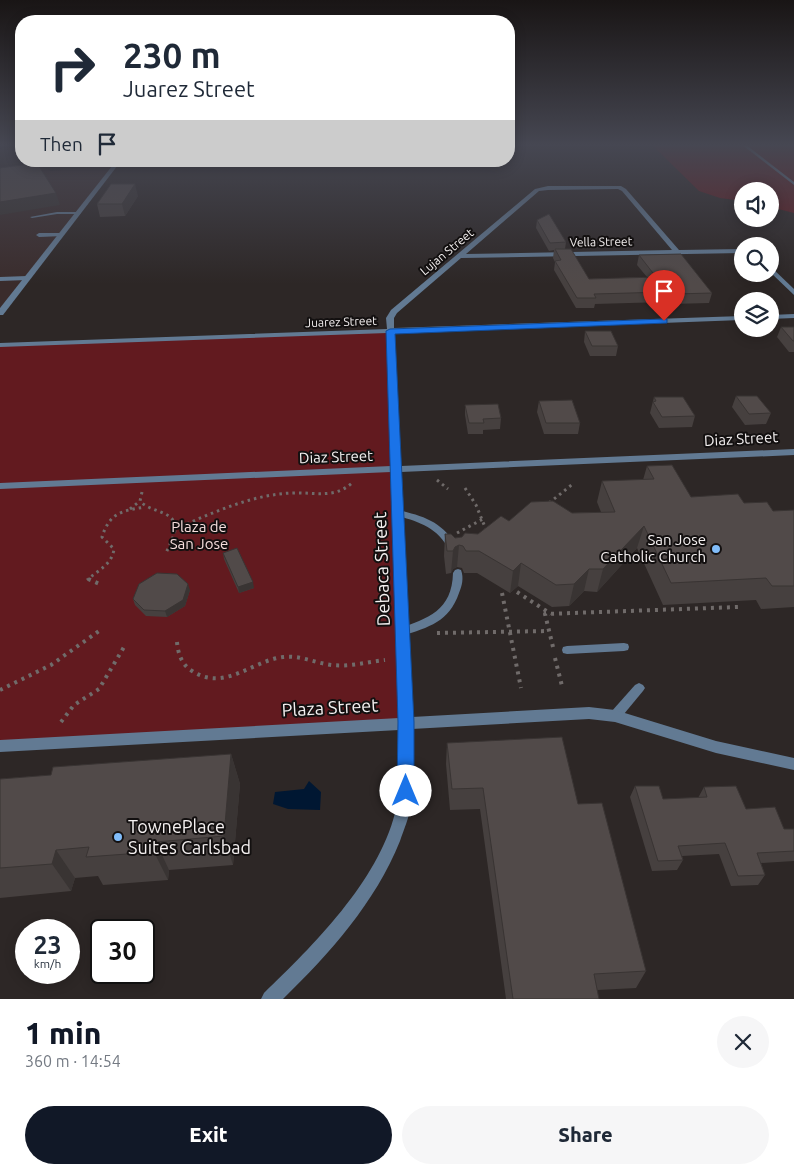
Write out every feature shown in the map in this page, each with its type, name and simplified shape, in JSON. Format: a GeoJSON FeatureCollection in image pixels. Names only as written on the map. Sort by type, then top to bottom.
{"type":"FeatureCollection","features":[{"type":"Feature","properties":{"kind":"street"},"geometry":{"type":"LineString","coordinates":[[0,313],[96,191]]}},
{"type":"Feature","properties":{"kind":"street","name":"Lujan Street"},"geometry":{"type":"LineString","coordinates":[[390,331],[390,318],[394,312],[536,191]]}},
{"type":"Feature","properties":{"kind":"street","name":"Lujan Street"},"geometry":{"type":"LineString","coordinates":[[625,191],[677,252]]}},
{"type":"Feature","properties":{"kind":"street","name":"Vella Street"},"geometry":{"type":"LineString","coordinates":[[460,256],[734,251]]}},
{"type":"Feature","properties":{"kind":"street"},"geometry":{"type":"LineString","coordinates":[[779,277],[794,293]]}},
{"type":"Feature","properties":{"kind":"street"},"geometry":{"type":"LineString","coordinates":[[779,317],[794,316]]}},
{"type":"Feature","properties":{"kind":"street","name":"Juarez Street"},"geometry":{"type":"LineString","coordinates":[[0,345],[734,318]]}},
{"type":"Feature","properties":{"kind":"street","name":"Debaca Street"},"geometry":{"type":"LineString","coordinates":[[270,999],[313,958],[347,919],[371,883],[387,853],[400,819],[406,791],[406,722],[390,331]]}},
{"type":"Feature","properties":{"kind":"street","name":"Diaz Street"},"geometry":{"type":"LineString","coordinates":[[0,486],[794,452]]}},
{"type":"Feature","properties":{"kind":"street","name":"Plaza Street"},"geometry":{"type":"LineString","coordinates":[[0,746],[589,713],[615,716],[716,748],[794,764]]}},
{"type":"Feature","properties":{"kind":"lane"},"geometry":{"type":"LineString","coordinates":[[32,217],[57,213],[79,213]]}},
{"type":"Feature","properties":{"kind":"lane"},"geometry":{"type":"LineString","coordinates":[[39,236],[61,235]]}},
{"type":"Feature","properties":{"kind":"lane"},"geometry":{"type":"LineString","coordinates":[[0,279],[27,278]]}},
{"type":"Feature","properties":{"kind":"lane"},"geometry":{"type":"LineString","coordinates":[[398,513],[436,526],[447,538],[456,556]]}},
{"type":"Feature","properties":{"kind":"lane"},"geometry":{"type":"LineString","coordinates":[[402,632],[440,615],[452,598],[458,580],[458,573]]}},
{"type":"Feature","properties":{"kind":"lane"},"geometry":{"type":"LineString","coordinates":[[567,650],[624,648]]}},
{"type":"Feature","properties":{"kind":"lane"},"geometry":{"type":"LineString","coordinates":[[615,716],[639,688]]}},
{"type":"Feature","properties":{"kind":"path"},"geometry":{"type":"LineString","coordinates":[[432,476],[448,489]]}},
{"type":"Feature","properties":{"kind":"path"},"geometry":{"type":"LineString","coordinates":[[174,529],[262,498],[304,492],[335,494],[346,489],[354,481]]}},
{"type":"Feature","properties":{"kind":"path"},"geometry":{"type":"LineString","coordinates":[[545,507],[574,482]]}},
{"type":"Feature","properties":{"kind":"path"},"geometry":{"type":"LineString","coordinates":[[465,488],[483,519],[489,536]]}},
{"type":"Feature","properties":{"kind":"path"},"geometry":{"type":"LineString","coordinates":[[102,585],[88,579],[109,564],[114,555],[114,549],[102,537],[106,523],[110,517],[129,509],[140,501],[142,492]]}},
{"type":"Feature","properties":{"kind":"path"},"geometry":{"type":"LineString","coordinates":[[140,501],[146,507]]}},
{"type":"Feature","properties":{"kind":"path"},"geometry":{"type":"LineString","coordinates":[[129,509],[146,507],[165,513],[173,520],[174,529],[166,553]]}},
{"type":"Feature","properties":{"kind":"path"},"geometry":{"type":"LineString","coordinates":[[454,534],[483,519]]}},
{"type":"Feature","properties":{"kind":"path"},"geometry":{"type":"LineString","coordinates":[[517,592],[551,614]]}},
{"type":"Feature","properties":{"kind":"path"},"geometry":{"type":"LineString","coordinates":[[502,593],[521,688]]}},
{"type":"Feature","properties":{"kind":"path"},"geometry":{"type":"LineString","coordinates":[[562,686],[545,614],[738,607]]}},
{"type":"Feature","properties":{"kind":"path"},"geometry":{"type":"LineString","coordinates":[[0,690],[51,665],[99,631]]}},
{"type":"Feature","properties":{"kind":"path"},"geometry":{"type":"LineString","coordinates":[[428,633],[548,631]]}},
{"type":"Feature","properties":{"kind":"path"},"geometry":{"type":"LineString","coordinates":[[177,642],[180,659],[188,670],[204,677],[220,680],[237,676],[268,660],[283,657],[300,657],[332,665],[385,660]]}},
{"type":"Feature","properties":{"kind":"path"},"geometry":{"type":"LineString","coordinates":[[61,722],[74,705],[99,689],[124,647]]}},
{"type":"Feature","properties":{"kind":"shaded area"},"geometry":{"type":"Polygon","coordinates":[[[0,191],[96,191],[0,313],[0,191]]]}},
{"type":"Feature","properties":{"kind":"green space"},"geometry":{"type":"Polygon","coordinates":[[[699,191],[734,191],[734,200],[720,198],[699,191]]]}},
{"type":"Feature","properties":{"kind":"green space"},"geometry":{"type":"Polygon","coordinates":[[[779,191],[794,191],[794,213],[779,209],[779,191]]]}},
{"type":"Feature","properties":{"kind":"green space","name":"Plaza de San Jose"},"geometry":{"type":"Polygon","coordinates":[[[390,331],[406,722],[0,746],[0,345],[390,331]]]}},
{"type":"Feature","properties":{"kind":"water"},"geometry":{"type":"Polygon","coordinates":[[[309,781],[321,792],[320,810],[288,809],[273,804],[275,792],[304,789],[309,781]]]}},
{"type":"Feature","properties":{"kind":"building"},"geometry":{"type":"Polygon","coordinates":[[[0,191],[54,191],[56,193],[0,202],[0,191]]]}},
{"type":"Feature","properties":{"kind":"building"},"geometry":{"type":"Polygon","coordinates":[[[106,191],[131,191],[122,204],[97,204],[106,191]]]}},
{"type":"Feature","properties":{"kind":"building"},"geometry":{"type":"Polygon","coordinates":[[[549,214],[566,242],[550,243],[537,220],[549,214]]]}},
{"type":"Feature","properties":{"kind":"building"},"geometry":{"type":"Polygon","coordinates":[[[555,249],[571,249],[589,279],[656,277],[639,255],[681,254],[712,293],[594,294],[596,298],[577,298],[555,261],[561,260],[555,249]]]}},
{"type":"Feature","properties":{"kind":"building"},"geometry":{"type":"Polygon","coordinates":[[[781,327],[794,327],[794,341],[793,341],[781,327]]]}},
{"type":"Feature","properties":{"kind":"building"},"geometry":{"type":"Polygon","coordinates":[[[585,331],[611,331],[618,346],[592,346],[585,331]]]}},
{"type":"Feature","properties":{"kind":"building"},"geometry":{"type":"Polygon","coordinates":[[[736,396],[757,396],[771,413],[749,414],[736,396]]]}},
{"type":"Feature","properties":{"kind":"building"},"geometry":{"type":"Polygon","coordinates":[[[654,397],[683,397],[695,416],[662,417],[653,402],[656,401],[654,397]]]}},
{"type":"Feature","properties":{"kind":"building"},"geometry":{"type":"Polygon","coordinates":[[[572,400],[580,423],[546,423],[539,401],[572,400]]]}},
{"type":"Feature","properties":{"kind":"building"},"geometry":{"type":"Polygon","coordinates":[[[498,404],[501,418],[483,419],[484,423],[469,423],[465,405],[498,404]]]}},
{"type":"Feature","properties":{"kind":"building","name":"San Jose Catholic Church"},"geometry":{"type":"Polygon","coordinates":[[[672,465],[691,497],[738,494],[744,503],[767,502],[773,511],[794,510],[794,586],[772,586],[766,578],[671,583],[644,526],[603,569],[589,569],[574,584],[556,585],[521,563],[513,571],[479,551],[466,551],[463,546],[459,545],[453,551],[447,551],[445,534],[451,534],[455,538],[462,537],[465,533],[478,534],[501,516],[509,521],[531,502],[553,501],[572,513],[615,512],[602,481],[654,479],[647,466],[672,465]]]}},
{"type":"Feature","properties":{"kind":"building"},"geometry":{"type":"Polygon","coordinates":[[[237,548],[253,582],[238,587],[223,553],[237,548]]]}},
{"type":"Feature","properties":{"kind":"building"},"geometry":{"type":"Polygon","coordinates":[[[157,573],[177,574],[188,584],[183,600],[165,611],[144,610],[133,599],[139,584],[157,573]]]}},
{"type":"Feature","properties":{"kind":"building"},"geometry":{"type":"Polygon","coordinates":[[[562,737],[578,804],[602,803],[646,971],[594,974],[599,999],[513,999],[483,788],[452,789],[447,743],[562,737]]]}},
{"type":"Feature","properties":{"kind":"building","name":"TownePlace Suites Carlsbad"},"geometry":{"type":"Polygon","coordinates":[[[231,754],[224,836],[156,842],[154,852],[86,857],[89,847],[56,850],[52,864],[0,868],[0,779],[51,775],[53,767],[231,754]]]}},
{"type":"Feature","properties":{"kind":"building"},"geometry":{"type":"Polygon","coordinates":[[[635,786],[659,786],[663,799],[707,797],[704,787],[736,786],[746,809],[775,807],[784,829],[794,829],[794,851],[757,853],[765,875],[738,876],[725,843],[678,846],[683,860],[658,861],[635,786]]]}},
{"type":"Feature","properties":{"kind":"place","name":"San Jose Catholic Church"},"geometry":{"type":"Point","coordinates":[716,549]}},
{"type":"Feature","properties":{"kind":"place","name":"TownePlace Suites Carlsbad"},"geometry":{"type":"Point","coordinates":[118,837]}},
{"type":"Feature","properties":{"kind":"route"},"geometry":{"type":"LineString","coordinates":[[406,791],[406,722],[390,331],[664,321]]}}]}
